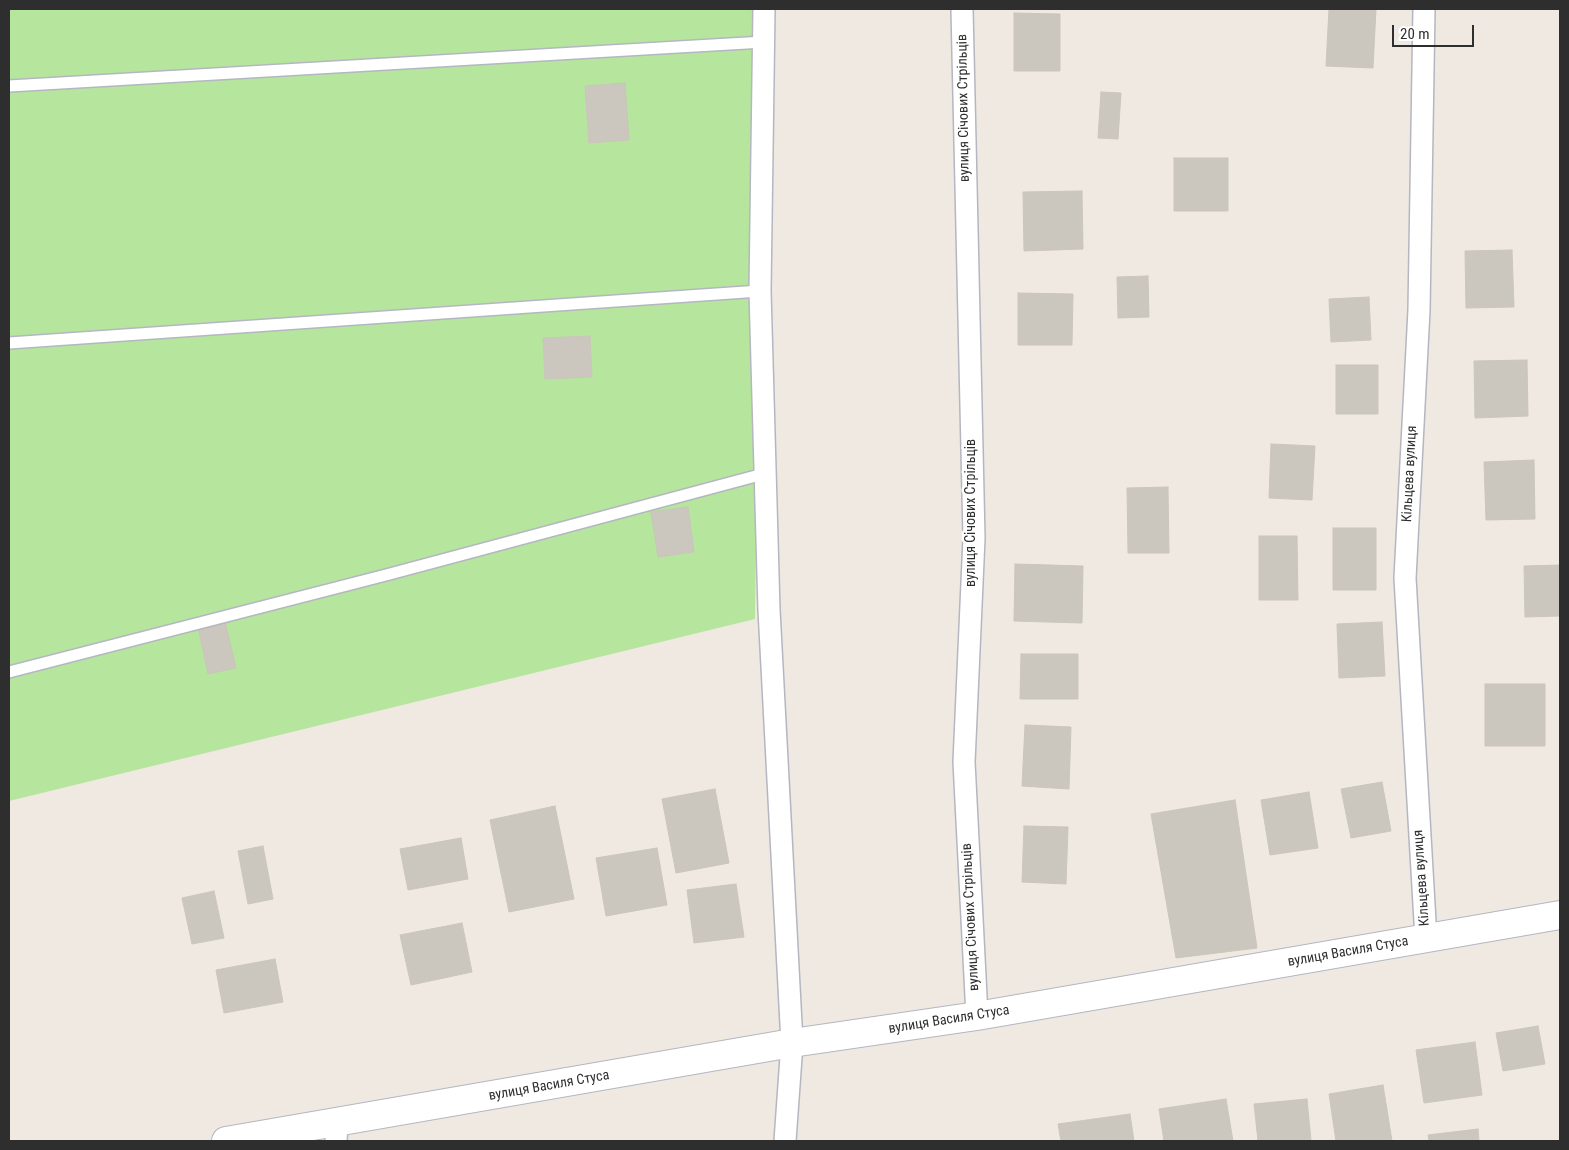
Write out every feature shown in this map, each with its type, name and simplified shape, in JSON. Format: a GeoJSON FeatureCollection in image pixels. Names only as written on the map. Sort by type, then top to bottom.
{"type":"FeatureCollection","features":[{"type":"Feature","properties":{"kind":"street"},"geometry":{"type":"LineString","coordinates":[[764,9],[760,291],[770,610],[792,1043],[784,1141]]}},
{"type":"Feature","properties":{"kind":"street","name":"вулиця Січових Стрільців"},"geometry":{"type":"LineString","coordinates":[[962,9],[974,538],[964,762],[977,1016]]}},
{"type":"Feature","properties":{"kind":"street","name":"Кільцева вулиця"},"geometry":{"type":"LineString","coordinates":[[1424,9],[1419,310],[1405,578],[1419,846],[1426,939]]}},
{"type":"Feature","properties":{"kind":"street","name":"вулиця Василя Стуса"},"geometry":{"type":"LineString","coordinates":[[226,1141],[336,1132],[792,1043],[977,1016],[1560,915]]}},
{"type":"Feature","properties":{"kind":"lane"},"geometry":{"type":"LineString","coordinates":[[9,86],[764,42]]}},
{"type":"Feature","properties":{"kind":"lane"},"geometry":{"type":"LineString","coordinates":[[9,344],[760,291]]}},
{"type":"Feature","properties":{"kind":"lane"},"geometry":{"type":"LineString","coordinates":[[9,672],[386,575],[767,473]]}},
{"type":"Feature","properties":{"kind":"green space"},"geometry":{"type":"Polygon","coordinates":[[[9,9],[763,9],[755,619],[9,801],[9,9]]]}},
{"type":"Feature","properties":{"kind":"building"},"geometry":{"type":"Polygon","coordinates":[[[1329,9],[1376,9],[1373,68],[1326,66],[1329,9]]]}},
{"type":"Feature","properties":{"kind":"building"},"geometry":{"type":"Polygon","coordinates":[[[1014,13],[1060,14],[1060,71],[1014,71],[1014,13]]]}},
{"type":"Feature","properties":{"kind":"building"},"geometry":{"type":"Polygon","coordinates":[[[625,83],[629,140],[589,143],[585,86],[625,83]]]}},
{"type":"Feature","properties":{"kind":"building"},"geometry":{"type":"Polygon","coordinates":[[[1101,92],[1121,93],[1118,139],[1098,138],[1101,92]]]}},
{"type":"Feature","properties":{"kind":"building"},"geometry":{"type":"Polygon","coordinates":[[[1174,158],[1228,158],[1228,211],[1174,211],[1174,158]]]}},
{"type":"Feature","properties":{"kind":"building"},"geometry":{"type":"Polygon","coordinates":[[[1082,191],[1083,249],[1024,251],[1023,192],[1082,191]]]}},
{"type":"Feature","properties":{"kind":"building"},"geometry":{"type":"Polygon","coordinates":[[[1512,250],[1514,307],[1466,308],[1465,251],[1512,250]]]}},
{"type":"Feature","properties":{"kind":"building"},"geometry":{"type":"Polygon","coordinates":[[[1148,276],[1149,317],[1118,318],[1117,277],[1148,276]]]}},
{"type":"Feature","properties":{"kind":"building"},"geometry":{"type":"Polygon","coordinates":[[[1018,293],[1073,294],[1072,345],[1018,345],[1018,293]]]}},
{"type":"Feature","properties":{"kind":"building"},"geometry":{"type":"Polygon","coordinates":[[[1369,297],[1371,340],[1331,342],[1329,299],[1369,297]]]}},
{"type":"Feature","properties":{"kind":"building"},"geometry":{"type":"Polygon","coordinates":[[[590,336],[592,377],[545,379],[543,338],[590,336]]]}},
{"type":"Feature","properties":{"kind":"building"},"geometry":{"type":"Polygon","coordinates":[[[1527,360],[1528,416],[1475,418],[1474,361],[1527,360]]]}},
{"type":"Feature","properties":{"kind":"building"},"geometry":{"type":"Polygon","coordinates":[[[1336,365],[1378,365],[1378,414],[1336,414],[1336,365]]]}},
{"type":"Feature","properties":{"kind":"building"},"geometry":{"type":"Polygon","coordinates":[[[1271,444],[1315,446],[1312,500],[1269,498],[1271,444]]]}},
{"type":"Feature","properties":{"kind":"building"},"geometry":{"type":"Polygon","coordinates":[[[1534,460],[1535,519],[1486,520],[1484,462],[1534,460]]]}},
{"type":"Feature","properties":{"kind":"building"},"geometry":{"type":"Polygon","coordinates":[[[1168,487],[1169,553],[1128,553],[1127,488],[1168,487]]]}},
{"type":"Feature","properties":{"kind":"building"},"geometry":{"type":"Polygon","coordinates":[[[688,507],[694,552],[658,557],[651,512],[688,507]]]}},
{"type":"Feature","properties":{"kind":"building"},"geometry":{"type":"Polygon","coordinates":[[[1333,528],[1376,528],[1376,590],[1333,590],[1333,528]]]}},
{"type":"Feature","properties":{"kind":"building"},"geometry":{"type":"Polygon","coordinates":[[[1259,536],[1297,536],[1298,600],[1259,600],[1259,536]]]}},
{"type":"Feature","properties":{"kind":"building"},"geometry":{"type":"Polygon","coordinates":[[[1015,564],[1083,566],[1082,623],[1014,621],[1015,564]]]}},
{"type":"Feature","properties":{"kind":"building"},"geometry":{"type":"Polygon","coordinates":[[[1560,565],[1560,616],[1525,617],[1524,566],[1560,565]]]}},
{"type":"Feature","properties":{"kind":"building"},"geometry":{"type":"Polygon","coordinates":[[[225,621],[236,668],[208,674],[198,627],[225,621]]]}},
{"type":"Feature","properties":{"kind":"building"},"geometry":{"type":"Polygon","coordinates":[[[1382,622],[1385,676],[1339,678],[1337,624],[1382,622]]]}},
{"type":"Feature","properties":{"kind":"building"},"geometry":{"type":"Polygon","coordinates":[[[1021,654],[1078,654],[1078,699],[1020,699],[1021,654]]]}},
{"type":"Feature","properties":{"kind":"building"},"geometry":{"type":"Polygon","coordinates":[[[1485,684],[1545,684],[1545,746],[1485,746],[1485,684]]]}},
{"type":"Feature","properties":{"kind":"building"},"geometry":{"type":"Polygon","coordinates":[[[1025,725],[1071,727],[1069,789],[1022,786],[1025,725]]]}},
{"type":"Feature","properties":{"kind":"building"},"geometry":{"type":"Polygon","coordinates":[[[1382,782],[1391,831],[1351,838],[1341,789],[1382,782]]]}},
{"type":"Feature","properties":{"kind":"building"},"geometry":{"type":"Polygon","coordinates":[[[715,789],[729,863],[676,873],[662,799],[715,789]]]}},
{"type":"Feature","properties":{"kind":"building"},"geometry":{"type":"Polygon","coordinates":[[[1309,792],[1318,848],[1270,855],[1261,800],[1309,792]]]}},
{"type":"Feature","properties":{"kind":"building"},"geometry":{"type":"Polygon","coordinates":[[[1235,800],[1257,948],[1176,958],[1151,814],[1235,800]]]}},
{"type":"Feature","properties":{"kind":"building"},"geometry":{"type":"Polygon","coordinates":[[[555,806],[574,899],[509,912],[490,820],[555,806]]]}},
{"type":"Feature","properties":{"kind":"building"},"geometry":{"type":"Polygon","coordinates":[[[1024,826],[1068,827],[1066,884],[1022,882],[1024,826]]]}},
{"type":"Feature","properties":{"kind":"building"},"geometry":{"type":"Polygon","coordinates":[[[461,838],[468,879],[408,890],[400,849],[461,838]]]}},
{"type":"Feature","properties":{"kind":"building"},"geometry":{"type":"Polygon","coordinates":[[[263,846],[273,899],[248,904],[238,851],[263,846]]]}},
{"type":"Feature","properties":{"kind":"building"},"geometry":{"type":"Polygon","coordinates":[[[657,848],[667,905],[606,916],[596,858],[657,848]]]}},
{"type":"Feature","properties":{"kind":"building"},"geometry":{"type":"Polygon","coordinates":[[[736,884],[744,937],[694,943],[687,890],[736,884]]]}},
{"type":"Feature","properties":{"kind":"building"},"geometry":{"type":"Polygon","coordinates":[[[214,891],[224,938],[192,944],[182,898],[214,891]]]}},
{"type":"Feature","properties":{"kind":"building"},"geometry":{"type":"Polygon","coordinates":[[[462,923],[472,972],[411,985],[400,935],[462,923]]]}},
{"type":"Feature","properties":{"kind":"building"},"geometry":{"type":"Polygon","coordinates":[[[275,959],[283,1002],[224,1013],[216,970],[275,959]]]}},
{"type":"Feature","properties":{"kind":"building"},"geometry":{"type":"Polygon","coordinates":[[[1538,1026],[1545,1064],[1503,1071],[1496,1033],[1538,1026]]]}},
{"type":"Feature","properties":{"kind":"building"},"geometry":{"type":"Polygon","coordinates":[[[1475,1042],[1482,1095],[1424,1103],[1416,1050],[1475,1042]]]}},
{"type":"Feature","properties":{"kind":"building"},"geometry":{"type":"Polygon","coordinates":[[[1383,1085],[1392,1141],[1336,1141],[1329,1094],[1383,1085]]]}},
{"type":"Feature","properties":{"kind":"building"},"geometry":{"type":"Polygon","coordinates":[[[1226,1099],[1233,1141],[1164,1141],[1159,1109],[1226,1099]]]}},
{"type":"Feature","properties":{"kind":"building"},"geometry":{"type":"Polygon","coordinates":[[[1307,1099],[1311,1141],[1258,1141],[1254,1104],[1307,1099]]]}},
{"type":"Feature","properties":{"kind":"building"},"geometry":{"type":"Polygon","coordinates":[[[1130,1114],[1134,1141],[1061,1141],[1058,1124],[1130,1114]]]}},
{"type":"Feature","properties":{"kind":"building"},"geometry":{"type":"Polygon","coordinates":[[[1478,1129],[1479,1141],[1429,1141],[1428,1135],[1478,1129]]]}}]}
